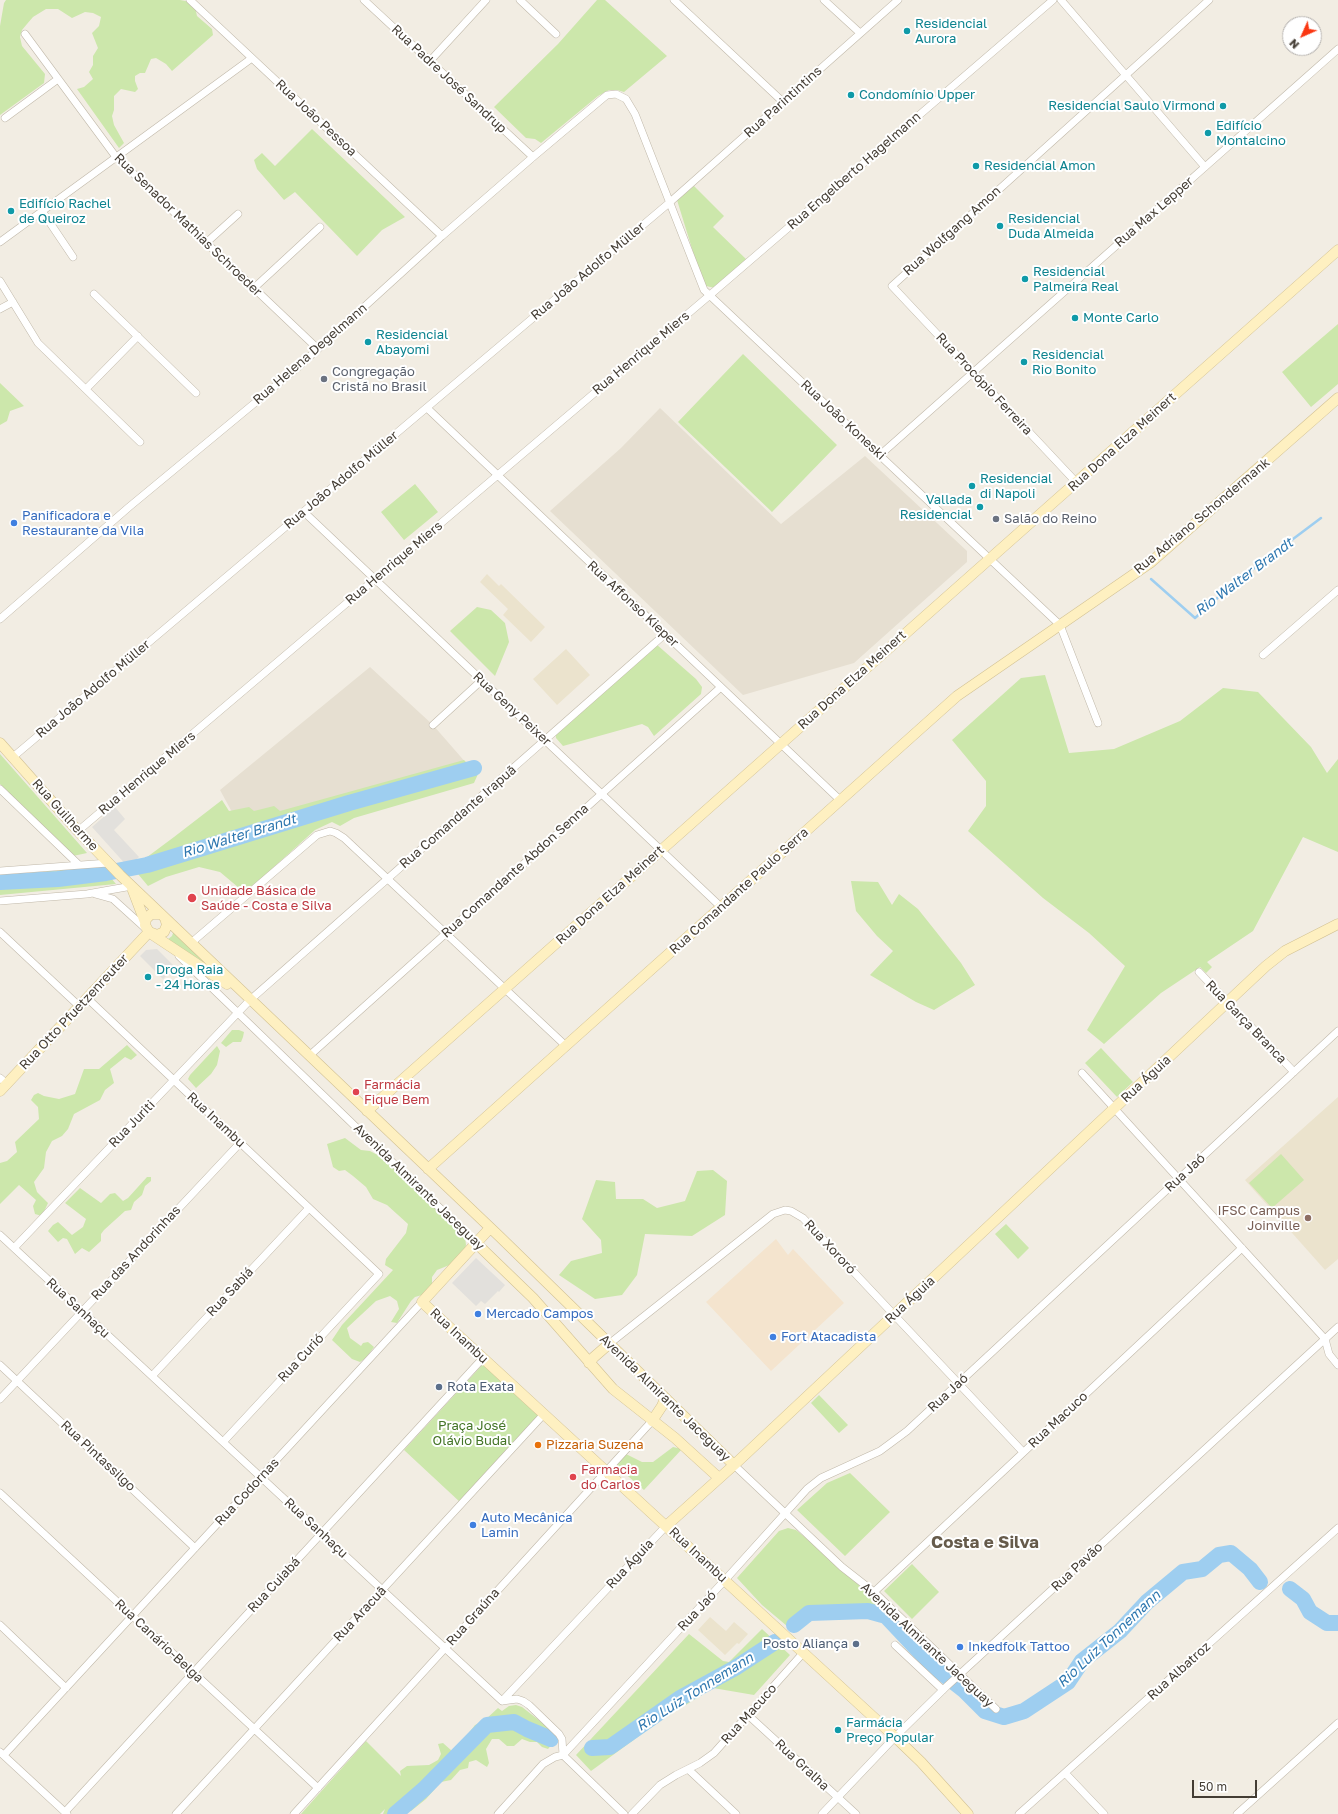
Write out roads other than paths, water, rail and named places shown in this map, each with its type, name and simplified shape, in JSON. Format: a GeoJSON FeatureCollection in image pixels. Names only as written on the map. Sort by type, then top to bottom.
{"type":"FeatureCollection","features":[{"type":"Feature","properties":{"kind":"street","name":"Rua João Pessoa"},"geometry":{"type":"LineString","coordinates":[[190,0],[442,236]]}},
{"type":"Feature","properties":{"kind":"street","name":"Rua Padre José Sandrup"},"geometry":{"type":"LineString","coordinates":[[364,0],[533,157]]}},
{"type":"Feature","properties":{"kind":"street"},"geometry":{"type":"LineString","coordinates":[[430,62],[486,0]]}},
{"type":"Feature","properties":{"kind":"street"},"geometry":{"type":"LineString","coordinates":[[520,0],[556,34]]}},
{"type":"Feature","properties":{"kind":"street"},"geometry":{"type":"LineString","coordinates":[[674,0],[783,102]]}},
{"type":"Feature","properties":{"kind":"street"},"geometry":{"type":"LineString","coordinates":[[824,0],[860,33]]}},
{"type":"Feature","properties":{"kind":"street","name":"Rua Parintintins"},"geometry":{"type":"LineString","coordinates":[[669,203],[898,0]]}},
{"type":"Feature","properties":{"kind":"street","name":"Rua Engelberto Hagelmann"},"geometry":{"type":"LineString","coordinates":[[710,295],[1053,0]]}},
{"type":"Feature","properties":{"kind":"street"},"geometry":{"type":"LineString","coordinates":[[1061,0],[1205,167]]}},
{"type":"Feature","properties":{"kind":"street","name":"Rua Wolfgang Amon"},"geometry":{"type":"LineString","coordinates":[[892,286],[1125,74],[1209,0]]}},
{"type":"Feature","properties":{"kind":"street","name":"Rua Senador Mathias Schroeder"},"geometry":{"type":"LineString","coordinates":[[25,34],[116,157],[318,349]]}},
{"type":"Feature","properties":{"kind":"street","name":"Rua Max Lepper"},"geometry":{"type":"LineString","coordinates":[[880,455],[1338,49]]}},
{"type":"Feature","properties":{"kind":"street"},"geometry":{"type":"LineString","coordinates":[[0,242],[252,58]]}},
{"type":"Feature","properties":{"kind":"street"},"geometry":{"type":"LineString","coordinates":[[5,118],[58,78]]}},
{"type":"Feature","properties":{"kind":"street","name":"Rua Helena Degelmann"},"geometry":{"type":"LineString","coordinates":[[0,619],[129,507],[297,368],[442,236],[533,157],[602,99],[611,94],[620,95]]}},
{"type":"Feature","properties":{"kind":"street","name":"Rua João Koneski"},"geometry":{"type":"LineString","coordinates":[[620,95],[626,100],[635,114],[701,286],[1060,625],[1098,723]]}},
{"type":"Feature","properties":{"kind":"street","name":"Rua João Adolfo Müller"},"geometry":{"type":"LineString","coordinates":[[13,757],[669,203]]}},
{"type":"Feature","properties":{"kind":"street"},"geometry":{"type":"LineString","coordinates":[[42,211],[73,257]]}},
{"type":"Feature","properties":{"kind":"street"},"geometry":{"type":"LineString","coordinates":[[206,243],[238,214]]}},
{"type":"Feature","properties":{"kind":"street"},"geometry":{"type":"LineString","coordinates":[[254,288],[320,227]]}},
{"type":"Feature","properties":{"kind":"street","name":"Rua Dona Elza Meinert"},"geometry":{"type":"LineString","coordinates":[[367,1111],[1338,250]]}},
{"type":"Feature","properties":{"kind":"street"},"geometry":{"type":"LineString","coordinates":[[0,281],[38,342],[140,442]]}},
{"type":"Feature","properties":{"kind":"street","name":"Rua Procópio Ferreira"},"geometry":{"type":"LineString","coordinates":[[892,286],[1076,482]]}},
{"type":"Feature","properties":{"kind":"street"},"geometry":{"type":"LineString","coordinates":[[94,294],[196,393]]}},
{"type":"Feature","properties":{"kind":"street","name":"Rua Henrique Miers"},"geometry":{"type":"LineString","coordinates":[[78,831],[710,295]]}},
{"type":"Feature","properties":{"kind":"street"},"geometry":{"type":"LineString","coordinates":[[0,309],[13,302]]}},
{"type":"Feature","properties":{"kind":"street"},"geometry":{"type":"LineString","coordinates":[[86,389],[138,336]]}},
{"type":"Feature","properties":{"kind":"street","name":"Rua Adriano Schondermank"},"geometry":{"type":"LineString","coordinates":[[1060,625],[1154,559],[1338,398]]}},
{"type":"Feature","properties":{"kind":"street","name":"Rua Affonso Kieper"},"geometry":{"type":"LineString","coordinates":[[426,408],[840,800]]}},
{"type":"Feature","properties":{"kind":"street","name":"Rua Geny Peixer"},"geometry":{"type":"LineString","coordinates":[[304,512],[721,907]]}},
{"type":"Feature","properties":{"kind":"street"},"geometry":{"type":"LineString","coordinates":[[1262,655],[1338,590]]}},
{"type":"Feature","properties":{"kind":"street","name":"Rua Comandante Paulo Serra"},"geometry":{"type":"LineString","coordinates":[[428,1169],[957,696],[1060,625]]}},
{"type":"Feature","properties":{"kind":"street","name":"Rua Comandante Irapuã"},"geometry":{"type":"LineString","coordinates":[[250,1000],[665,634]]}},
{"type":"Feature","properties":{"kind":"street"},"geometry":{"type":"LineString","coordinates":[[433,725],[482,680]]}},
{"type":"Feature","properties":{"kind":"street","name":"Rua Comandante Abdon Senna"},"geometry":{"type":"LineString","coordinates":[[309,1056],[721,687]]}},
{"type":"Feature","properties":{"kind":"street","name":"Rua Guilherme"},"geometry":{"type":"LineString","coordinates":[[0,743],[78,831],[120,875],[163,916]]}},
{"type":"Feature","properties":{"kind":"street"},"geometry":{"type":"LineString","coordinates":[[0,789],[79,865]]}},
{"type":"Feature","properties":{"kind":"street"},"geometry":{"type":"LineString","coordinates":[[191,943],[317,835],[330,831],[344,838],[566,1046]]}},
{"type":"Feature","properties":{"kind":"street"},"geometry":{"type":"LineString","coordinates":[[0,871],[110,864]]}},
{"type":"Feature","properties":{"kind":"street"},"geometry":{"type":"LineString","coordinates":[[0,901],[87,894],[132,886]]}},
{"type":"Feature","properties":{"kind":"street","name":"Rua Guilherme"},"geometry":{"type":"LineString","coordinates":[[132,886],[148,929]]}},
{"type":"Feature","properties":{"kind":"street","name":"Avenida Almirante Jaceguay"},"geometry":{"type":"LineString","coordinates":[[87,894],[103,895],[113,899],[168,946],[533,1298],[613,1389],[686,1448],[719,1478]]}},
{"type":"Feature","properties":{"kind":"street"},"geometry":{"type":"LineString","coordinates":[[151,914],[163,916],[166,929],[161,934],[148,929],[151,914]]}},
{"type":"Feature","properties":{"kind":"street","name":"Avenida Almirante Jaceguay"},"geometry":{"type":"LineString","coordinates":[[163,916],[490,1228],[785,1514],[842,1567],[874,1592],[958,1676],[996,1709]]}},
{"type":"Feature","properties":{"kind":"street","name":"Rua Águia"},"geometry":{"type":"LineString","coordinates":[[502,1701],[666,1526],[734,1465],[1228,1002],[1276,958],[1338,924]]}},
{"type":"Feature","properties":{"kind":"street","name":"Rua Otto Pfuetzenreuter"},"geometry":{"type":"LineString","coordinates":[[2,1084],[87,998],[148,929]]}},
{"type":"Feature","properties":{"kind":"street"},"geometry":{"type":"LineString","coordinates":[[0,932],[79,1006]]}},
{"type":"Feature","properties":{"kind":"street","name":"Avenida Almirante Jaceguay"},"geometry":{"type":"LineString","coordinates":[[168,946],[250,1000]]}},
{"type":"Feature","properties":{"kind":"street","name":"Rua Garça Branca"},"geometry":{"type":"LineString","coordinates":[[1199,972],[1294,1072]]}},
{"type":"Feature","properties":{"kind":"street","name":"Rua Inambu"},"geometry":{"type":"LineString","coordinates":[[87,998],[379,1274]]}},
{"type":"Feature","properties":{"kind":"street","name":"Rua Juriti"},"geometry":{"type":"LineString","coordinates":[[14,1248],[250,1000]]}},
{"type":"Feature","properties":{"kind":"street","name":"Rua Jaó"},"geometry":{"type":"LineString","coordinates":[[564,1755],[807,1489],[818,1481],[880,1451],[894,1442],[1338,1031]]}},
{"type":"Feature","properties":{"kind":"street"},"geometry":{"type":"LineString","coordinates":[[1082,1073],[1325,1339],[1329,1354],[1338,1365]]}},
{"type":"Feature","properties":{"kind":"street","name":"Rua das Andorinhas"},"geometry":{"type":"LineString","coordinates":[[0,1399],[240,1143]]}},
{"type":"Feature","properties":{"kind":"street","name":"Rua Sabiá"},"geometry":{"type":"LineString","coordinates":[[152,1376],[309,1208]]}},
{"type":"Feature","properties":{"kind":"street","name":"Rua Xororó"},"geometry":{"type":"LineString","coordinates":[[609,1344],[773,1214],[785,1210],[792,1211],[803,1218],[1023,1452]]}},
{"type":"Feature","properties":{"kind":"street","name":"Rua Codornas"},"geometry":{"type":"LineString","coordinates":[[2,1753],[66,1688],[490,1228]]}},
{"type":"Feature","properties":{"kind":"street","name":"Rua Sanhaçu"},"geometry":{"type":"LineString","coordinates":[[0,1235],[502,1701]]}},
{"type":"Feature","properties":{"kind":"street","name":"Rua Macuco"},"geometry":{"type":"LineString","coordinates":[[874,1592],[1242,1248]]}},
{"type":"Feature","properties":{"kind":"street","name":"Rua Curió"},"geometry":{"type":"LineString","coordinates":[[223,1442],[379,1274]]}},
{"type":"Feature","properties":{"kind":"street","name":"Rua Inambu"},"geometry":{"type":"LineString","coordinates":[[422,1302],[895,1736],[926,1767],[968,1814]]}},
{"type":"Feature","properties":{"kind":"street","name":"Rua Pavão"},"geometry":{"type":"LineString","coordinates":[[822,1814],[895,1736],[945,1688],[1338,1327]]}},
{"type":"Feature","properties":{"kind":"street"},"geometry":{"type":"LineString","coordinates":[[589,1363],[609,1344]]}},
{"type":"Feature","properties":{"kind":"street","name":"Rua Cuiabá"},"geometry":{"type":"LineString","coordinates":[[66,1813],[483,1358]]}},
{"type":"Feature","properties":{"kind":"street","name":"Rua Pintassilgo"},"geometry":{"type":"LineString","coordinates":[[0,1365],[195,1548]]}},
{"type":"Feature","properties":{"kind":"street"},"geometry":{"type":"LineString","coordinates":[[652,1421],[665,1399]]}},
{"type":"Feature","properties":{"kind":"street","name":"Rua Aracuã"},"geometry":{"type":"LineString","coordinates":[[176,1814],[544,1414]]}},
{"type":"Feature","properties":{"kind":"street","name":"Rua Graúna"},"geometry":{"type":"LineString","coordinates":[[294,1814],[652,1421]]}},
{"type":"Feature","properties":{"kind":"street","name":"Rua Canário-Belga"},"geometry":{"type":"LineString","coordinates":[[0,1493],[318,1788]]}},
{"type":"Feature","properties":{"kind":"street","name":"Rua Albatroz"},"geometry":{"type":"LineString","coordinates":[[1019,1814],[1338,1528]]}},
{"type":"Feature","properties":{"kind":"street"},"geometry":{"type":"LineString","coordinates":[[0,1625],[66,1688]]}},
{"type":"Feature","properties":{"kind":"street","name":"Avenida Almirante Jaceguay"},"geometry":{"type":"LineString","coordinates":[[895,1645],[945,1688]]}},
{"type":"Feature","properties":{"kind":"street","name":"Rua Macuco"},"geometry":{"type":"LineString","coordinates":[[632,1814],[660,1785],[672,1777],[689,1770],[714,1753],[804,1652]]}},
{"type":"Feature","properties":{"kind":"street"},"geometry":{"type":"LineString","coordinates":[[502,1701],[523,1700],[529,1705],[559,1734],[564,1745],[564,1755],[624,1814]]}},
{"type":"Feature","properties":{"kind":"street","name":"Rua Gralha"},"geometry":{"type":"LineString","coordinates":[[748,1715],[856,1814]]}},
{"type":"Feature","properties":{"kind":"street"},"geometry":{"type":"LineString","coordinates":[[1237,1814],[1338,1724]]}},
{"type":"Feature","properties":{"kind":"street"},"geometry":{"type":"LineString","coordinates":[[2,1753],[66,1813]]}},
{"type":"Feature","properties":{"kind":"street"},"geometry":{"type":"LineString","coordinates":[[498,1814],[543,1764],[555,1757],[564,1755]]}},
{"type":"Feature","properties":{"kind":"street"},"geometry":{"type":"LineString","coordinates":[[689,1770],[736,1814]]}},
{"type":"Feature","properties":{"kind":"street"},"geometry":{"type":"LineString","coordinates":[[1065,1773],[1104,1814]]}},
{"type":"Feature","properties":{"kind":"waterway","name":"Rio Walter Brandt"},"geometry":{"type":"LineString","coordinates":[[1151,579],[1195,618],[1233,584],[1321,518]]}},
{"type":"Feature","properties":{"kind":"waterway","name":"Rio Walter Brandt"},"geometry":{"type":"LineString","coordinates":[[0,882],[58,879],[106,873],[147,865],[349,803],[474,768]]}},
{"type":"Feature","properties":{"kind":"waterway","name":"Rio Luiz Tonnemann"},"geometry":{"type":"LineString","coordinates":[[794,1625],[809,1613],[868,1611],[886,1616],[933,1666],[965,1691],[985,1711],[1004,1717],[1024,1711],[1068,1682],[1082,1661],[1120,1631],[1147,1602],[1183,1572],[1202,1569],[1219,1555],[1231,1553],[1250,1569],[1260,1582]]}},
{"type":"Feature","properties":{"kind":"waterway","name":"Rio Luiz Tonnemann"},"geometry":{"type":"LineString","coordinates":[[1290,1589],[1303,1599],[1310,1612],[1327,1623],[1338,1623]]}},
{"type":"Feature","properties":{"kind":"waterway","name":"Rio Luiz Tonnemann"},"geometry":{"type":"LineString","coordinates":[[592,1748],[610,1747],[680,1698],[735,1668],[775,1642]]}},
{"type":"Feature","properties":{"kind":"waterway","name":"Rio Luiz Tonnemann"},"geometry":{"type":"LineString","coordinates":[[395,1814],[424,1789],[487,1725],[514,1722],[551,1739]]}},
{"type":"Feature","properties":{"kind":"place","name":"Residencial Aurora"},"geometry":{"type":"Point","coordinates":[907,31]}},
{"type":"Feature","properties":{"kind":"place","name":"Condomínio Upper"},"geometry":{"type":"Point","coordinates":[851,95]}},
{"type":"Feature","properties":{"kind":"place","name":"Residencial Saulo Virmond"},"geometry":{"type":"Point","coordinates":[1223,106]}},
{"type":"Feature","properties":{"kind":"place","name":"Edifício Montalcino"},"geometry":{"type":"Point","coordinates":[1208,133]}},
{"type":"Feature","properties":{"kind":"place","name":"Residencial Amon"},"geometry":{"type":"Point","coordinates":[976,166]}},
{"type":"Feature","properties":{"kind":"place","name":"Edifício Rachel de Queiroz"},"geometry":{"type":"Point","coordinates":[11,211]}},
{"type":"Feature","properties":{"kind":"place","name":"Residencial Duda Almeida"},"geometry":{"type":"Point","coordinates":[1000,226]}},
{"type":"Feature","properties":{"kind":"place","name":"Residencial Palmeira Real"},"geometry":{"type":"Point","coordinates":[1025,279]}},
{"type":"Feature","properties":{"kind":"place","name":"Monte Carlo"},"geometry":{"type":"Point","coordinates":[1075,318]}},
{"type":"Feature","properties":{"kind":"place","name":"Residencial Abayomi"},"geometry":{"type":"Point","coordinates":[368,342]}},
{"type":"Feature","properties":{"kind":"place","name":"Residencial Rio Bonito"},"geometry":{"type":"Point","coordinates":[1024,362]}},
{"type":"Feature","properties":{"kind":"place","name":"Congregação Cristã no Brasil"},"geometry":{"type":"Point","coordinates":[324,379]}},
{"type":"Feature","properties":{"kind":"place","name":"Residencial di Napoli"},"geometry":{"type":"Point","coordinates":[972,486]}},
{"type":"Feature","properties":{"kind":"place","name":"Vallada Residencial"},"geometry":{"type":"Point","coordinates":[980,507]}},
{"type":"Feature","properties":{"kind":"place","name":"Salão do Reino"},"geometry":{"type":"Point","coordinates":[996,519]}},
{"type":"Feature","properties":{"kind":"place","name":"Panificadora e Restaurante da Vila"},"geometry":{"type":"Point","coordinates":[14,523]}},
{"type":"Feature","properties":{"kind":"place","name":"Unidade Básica de Saúde - Costa e Silva"},"geometry":{"type":"Point","coordinates":[192,898]}},
{"type":"Feature","properties":{"kind":"place","name":"Droga Raia - 24 Horas"},"geometry":{"type":"Point","coordinates":[148,977]}},
{"type":"Feature","properties":{"kind":"place","name":"Farmácia Fique Bem"},"geometry":{"type":"Point","coordinates":[356,1092]}},
{"type":"Feature","properties":{"kind":"place","name":"IFSC Campus Joinville"},"geometry":{"type":"Point","coordinates":[1308,1218]}},
{"type":"Feature","properties":{"kind":"place","name":"Mercado Campos"},"geometry":{"type":"Point","coordinates":[478,1314]}},
{"type":"Feature","properties":{"kind":"place","name":"Fort Atacadista"},"geometry":{"type":"Point","coordinates":[773,1337]}},
{"type":"Feature","properties":{"kind":"place","name":"Rota Exata"},"geometry":{"type":"Point","coordinates":[439,1387]}},
{"type":"Feature","properties":{"kind":"place","name":"Pizzaria Suzena"},"geometry":{"type":"Point","coordinates":[538,1445]}},
{"type":"Feature","properties":{"kind":"place","name":"Farmacia do Carlos"},"geometry":{"type":"Point","coordinates":[573,1477]}},
{"type":"Feature","properties":{"kind":"place","name":"Auto Mecânica Lamin"},"geometry":{"type":"Point","coordinates":[473,1525]}},
{"type":"Feature","properties":{"kind":"place","name":"Posto Aliança"},"geometry":{"type":"Point","coordinates":[856,1644]}},
{"type":"Feature","properties":{"kind":"place","name":"Inkedfolk Tattoo"},"geometry":{"type":"Point","coordinates":[960,1647]}},
{"type":"Feature","properties":{"kind":"place","name":"Farmácia Preço Popular"},"geometry":{"type":"Point","coordinates":[838,1730]}},
{"type":"Feature","properties":{"kind":"district","name":"Costa e Silva"},"geometry":{"type":"Point","coordinates":[985,1543]}},
{"type":"Feature","properties":{"kind":"park label","name":"Praça José Olávio Budal"},"geometry":{"type":"Point","coordinates":[472,1434]}}]}
